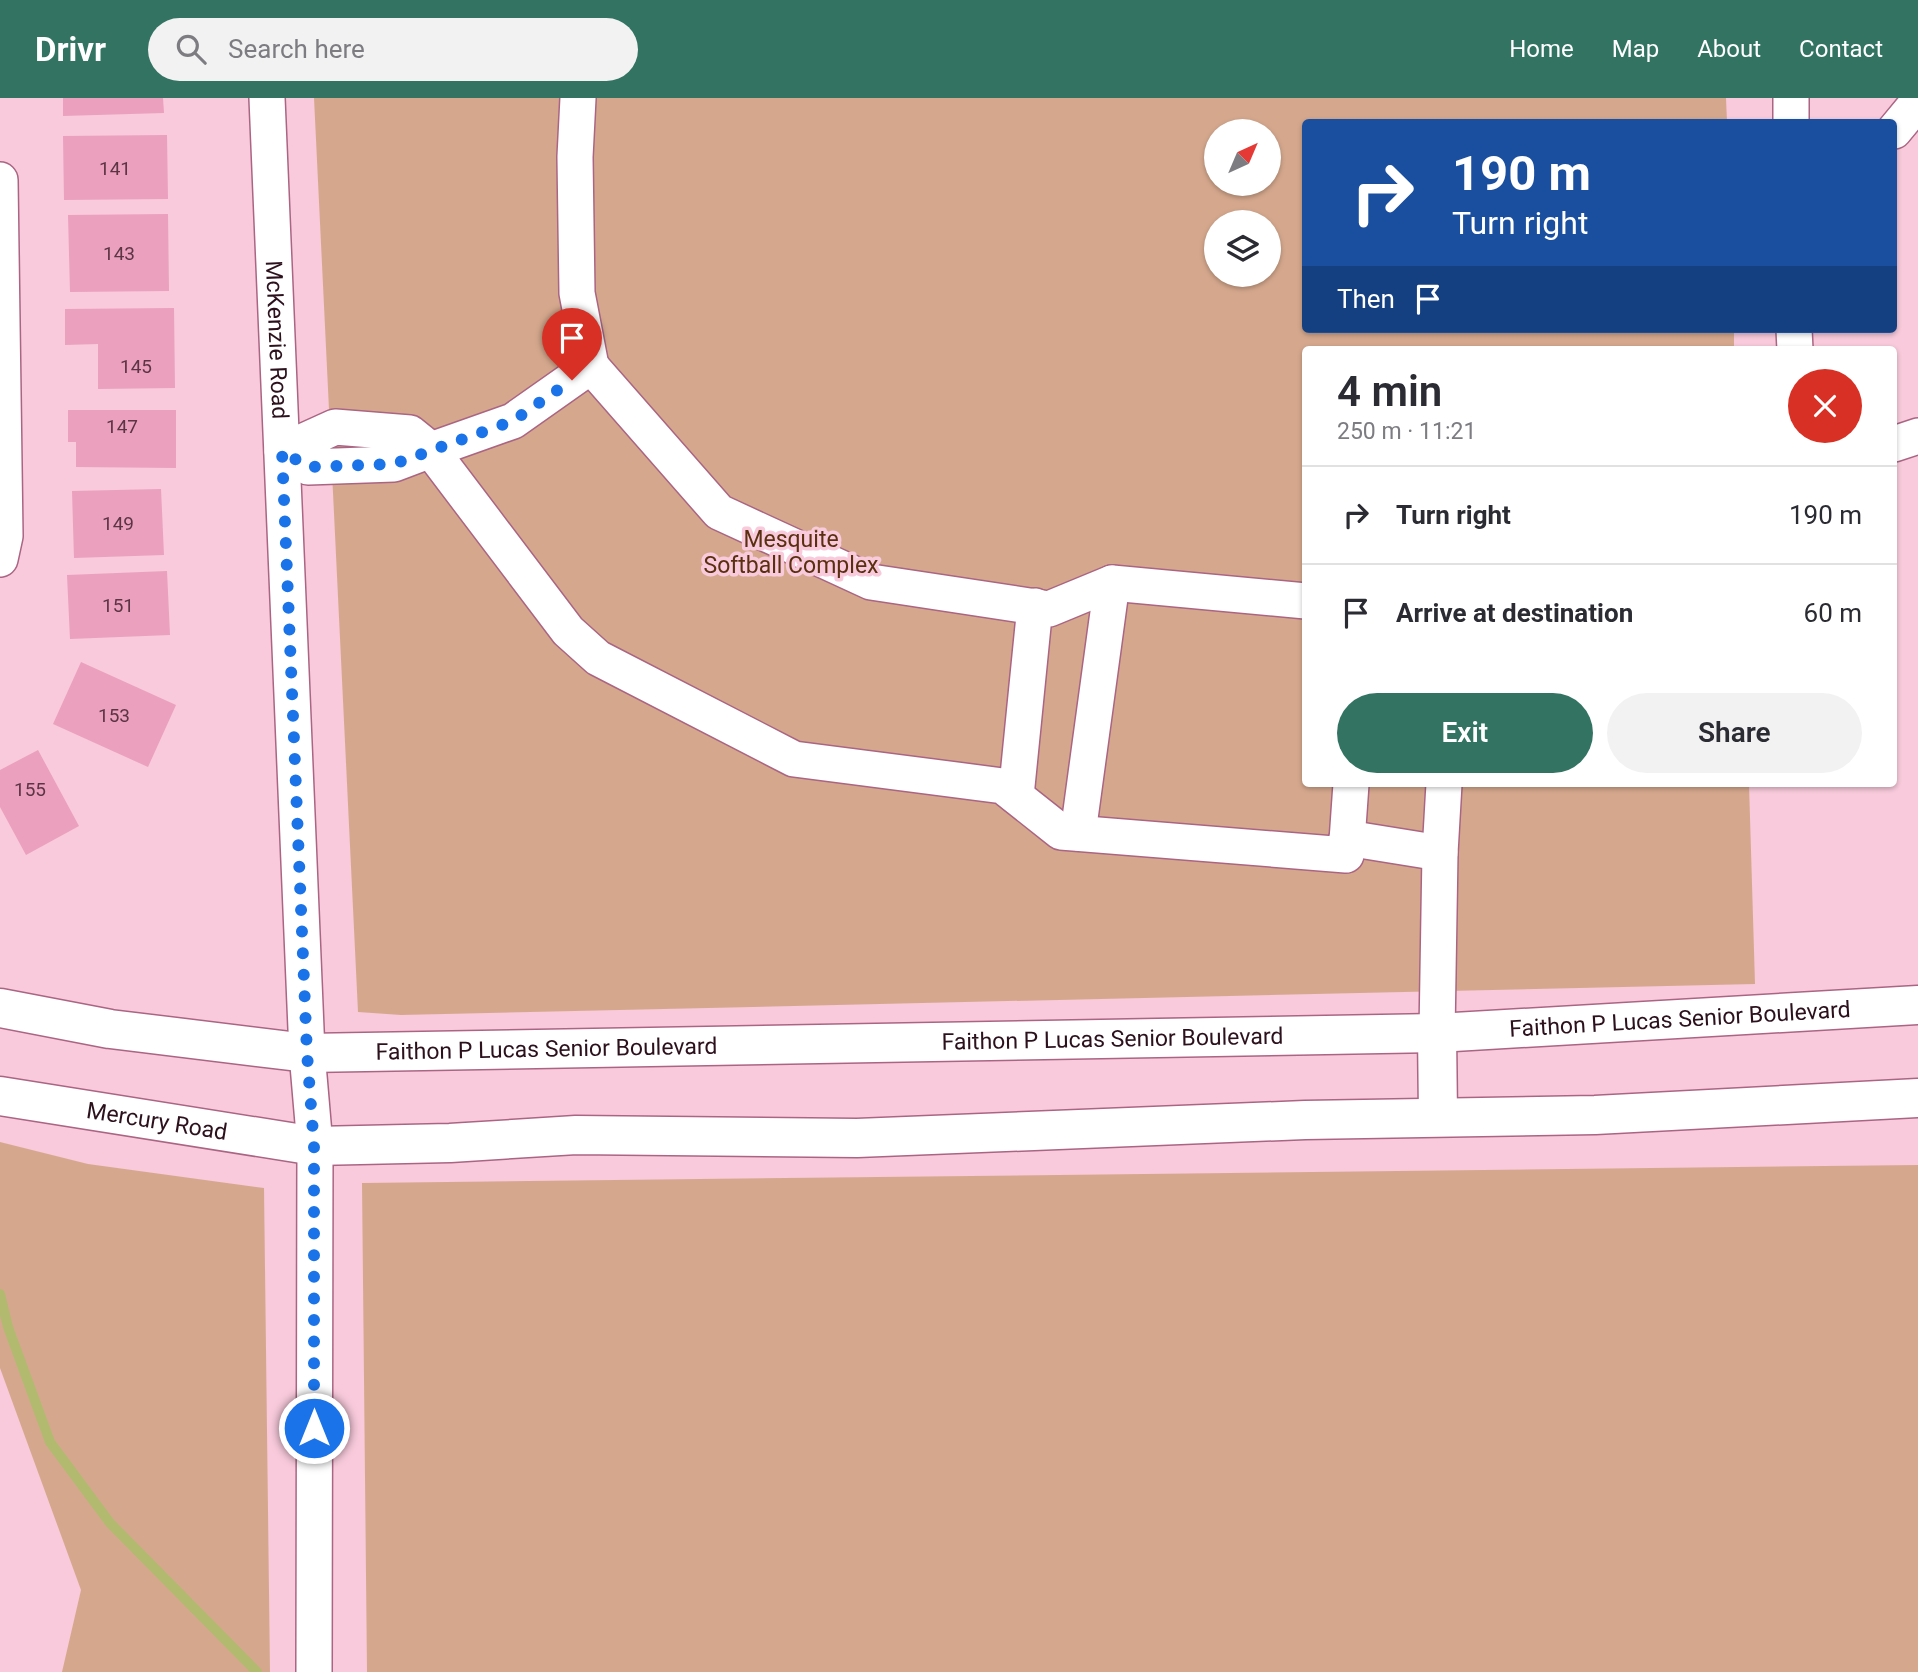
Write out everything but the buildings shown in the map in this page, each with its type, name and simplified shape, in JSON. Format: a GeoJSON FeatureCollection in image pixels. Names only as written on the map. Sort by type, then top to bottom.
{"type":"FeatureCollection","features":[{"type":"Feature","properties":{"kind":"main road","name":"Faithon P Lucas Senior Boulevard"},"geometry":{"type":"LineString","coordinates":[[307,1053],[1437,1033],[1918,1005]]}},
{"type":"Feature","properties":{"kind":"main road"},"geometry":{"type":"LineString","coordinates":[[0,1008],[110,1030],[307,1053]]}},
{"type":"Feature","properties":{"kind":"main road"},"geometry":{"type":"LineString","coordinates":[[1437,1033],[1438,1116]]}},
{"type":"Feature","properties":{"kind":"main road","name":"Mercury Road"},"geometry":{"type":"LineString","coordinates":[[0,1096],[314,1146]]}},
{"type":"Feature","properties":{"kind":"main road"},"geometry":{"type":"LineString","coordinates":[[314,1146],[426,1144],[576,1135],[857,1138],[1438,1116],[1595,1115],[1918,1098]]}},
{"type":"Feature","properties":{"kind":"street","name":"McKenzie Road"},"geometry":{"type":"LineString","coordinates":[[267,98],[307,1053],[314,1146],[314,1672]]}},
{"type":"Feature","properties":{"kind":"street"},"geometry":{"type":"LineString","coordinates":[[578,98],[575,157],[577,293],[592,366],[719,512],[871,582],[1049,608],[1111,583],[1302,601]]}},
{"type":"Feature","properties":{"kind":"street"},"geometry":{"type":"LineString","coordinates":[[1791,98],[1791,119]]}},
{"type":"Feature","properties":{"kind":"street"},"geometry":{"type":"LineString","coordinates":[[1897,127],[1918,102]]}},
{"type":"Feature","properties":{"kind":"street"},"geometry":{"type":"LineString","coordinates":[[0,180],[5,536],[0,559]]}},
{"type":"Feature","properties":{"kind":"street"},"geometry":{"type":"LineString","coordinates":[[282,451],[308,467],[394,464],[513,421],[592,366]]}},
{"type":"Feature","properties":{"kind":"street"},"geometry":{"type":"LineString","coordinates":[[431,450],[568,631],[598,658],[794,759],[1003,786],[1061,832],[1346,855],[1351,787]]}},
{"type":"Feature","properties":{"kind":"street"},"geometry":{"type":"LineString","coordinates":[[1078,833],[1111,583]]}},
{"type":"Feature","properties":{"kind":"street"},"geometry":{"type":"LineString","coordinates":[[1016,796],[1035,606]]}},
{"type":"Feature","properties":{"kind":"street"},"geometry":{"type":"LineString","coordinates":[[1437,1033],[1444,787]]}},
{"type":"Feature","properties":{"kind":"street"},"geometry":{"type":"LineString","coordinates":[[1347,838],[1440,853]]}},
{"type":"Feature","properties":{"kind":"green space","name":"Mesquite Softball Complex"},"geometry":{"type":"Polygon","coordinates":[[[314,98],[1726,98],[1727,119],[1302,119],[1302,333],[1734,333],[1734,346],[1302,346],[1302,787],[1749,787],[1755,984],[401,1015],[358,1012],[314,98]]]}},
{"type":"Feature","properties":{"kind":"green space"},"geometry":{"type":"Polygon","coordinates":[[[0,1142],[88,1164],[264,1188],[270,1672],[62,1672],[81,1590],[0,1368],[0,1142]]]}},
{"type":"Feature","properties":{"kind":"green space"},"geometry":{"type":"Polygon","coordinates":[[[1918,1165],[1918,1672],[367,1672],[362,1183],[1918,1165]]]}},
{"type":"Feature","properties":{"kind":"waterway"},"geometry":{"type":"LineString","coordinates":[[0,1294],[8,1327],[50,1442],[110,1523],[257,1672]]}},
{"type":"Feature","properties":{"kind":"route"},"geometry":{"type":"LineString","coordinates":[[314,1428],[314,1146],[307,1053],[282,451],[308,467],[394,464],[513,421],[572,380]]}}]}
